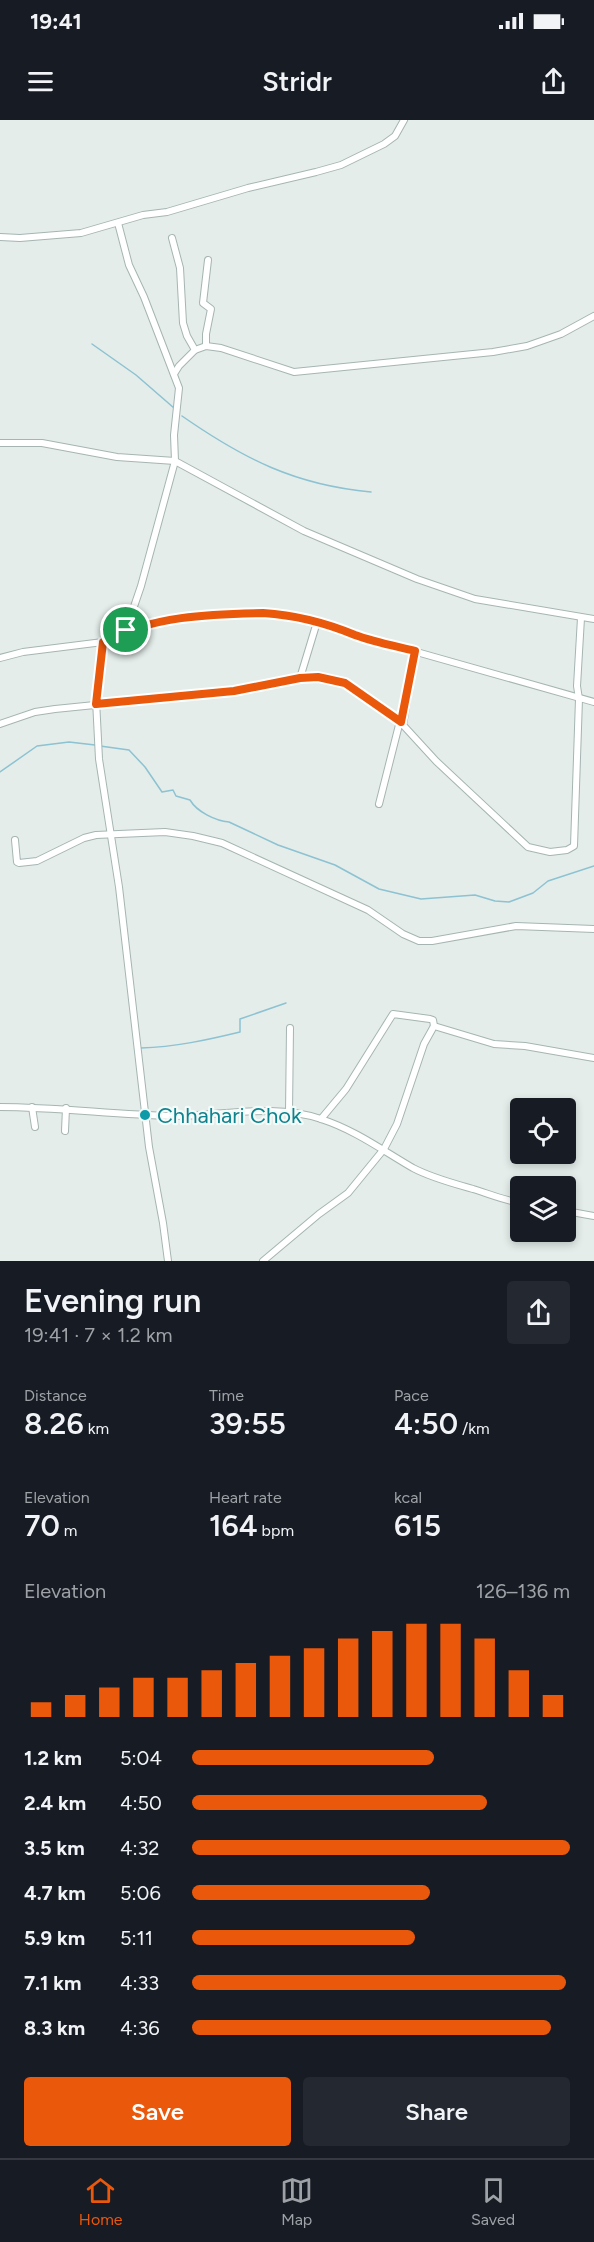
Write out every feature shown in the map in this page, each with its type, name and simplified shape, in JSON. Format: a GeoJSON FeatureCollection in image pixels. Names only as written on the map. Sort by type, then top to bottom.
{"type":"FeatureCollection","features":[{"type":"Feature","properties":{"kind":"street"},"geometry":{"type":"LineString","coordinates":[[0,237],[20,238],[81,233],[142,215],[167,212],[248,188],[341,165],[395,136],[404,120]]}},
{"type":"Feature","properties":{"kind":"street"},"geometry":{"type":"LineString","coordinates":[[118,223],[129,265],[144,297],[179,388],[174,435],[175,461],[141,586],[126,630]]}},
{"type":"Feature","properties":{"kind":"street"},"geometry":{"type":"LineString","coordinates":[[172,238],[180,268],[183,324],[185,333],[195,350]]}},
{"type":"Feature","properties":{"kind":"street"},"geometry":{"type":"LineString","coordinates":[[206,346],[206,334],[212,309],[203,303],[208,260]]}},
{"type":"Feature","properties":{"kind":"street"},"geometry":{"type":"LineString","coordinates":[[174,374],[195,350],[206,346],[221,348],[294,372],[493,352],[526,346],[561,334],[594,316]]}},
{"type":"Feature","properties":{"kind":"street"},"geometry":{"type":"LineString","coordinates":[[0,443],[42,443],[117,457],[175,461],[304,531],[417,579],[475,599],[594,619]]}},
{"type":"Feature","properties":{"kind":"street"},"geometry":{"type":"LineString","coordinates":[[0,658],[23,652],[103,642],[126,630],[185,617],[212,614],[285,614],[594,702]]}},
{"type":"Feature","properties":{"kind":"street"},"geometry":{"type":"LineString","coordinates":[[0,724],[35,712],[234,691],[300,678],[333,679],[345,683],[400,722],[436,761],[528,847],[550,852],[567,850],[574,846],[579,699],[577,686],[581,618]]}},
{"type":"Feature","properties":{"kind":"street"},"geometry":{"type":"LineString","coordinates":[[300,678],[317,622]]}},
{"type":"Feature","properties":{"kind":"street"},"geometry":{"type":"LineString","coordinates":[[103,642],[96,704],[99,759],[119,887],[145,1114],[168,1261]]}},
{"type":"Feature","properties":{"kind":"street"},"geometry":{"type":"LineString","coordinates":[[379,804],[415,651]]}},
{"type":"Feature","properties":{"kind":"street"},"geometry":{"type":"LineString","coordinates":[[15,840],[19,863],[37,861],[87,837],[111,833],[165,832],[222,843],[368,910],[403,934],[420,941],[432,941],[516,926],[594,929]]}},
{"type":"Feature","properties":{"kind":"street"},"geometry":{"type":"LineString","coordinates":[[263,1261],[348,1193],[384,1149],[397,1124],[423,1044],[434,1026],[433,1020],[393,1014],[346,1089],[321,1119]]}},
{"type":"Feature","properties":{"kind":"street"},"geometry":{"type":"LineString","coordinates":[[434,1026],[494,1044],[525,1046],[594,1058]]}},
{"type":"Feature","properties":{"kind":"street"},"geometry":{"type":"LineString","coordinates":[[289,1112],[290,1028]]}},
{"type":"Feature","properties":{"kind":"street"},"geometry":{"type":"LineString","coordinates":[[0,1107],[199,1115],[242,1110],[289,1112],[321,1119],[352,1131],[415,1168],[444,1181],[510,1201]]}},
{"type":"Feature","properties":{"kind":"street"},"geometry":{"type":"LineString","coordinates":[[32,1107],[34,1127]]}},
{"type":"Feature","properties":{"kind":"street"},"geometry":{"type":"LineString","coordinates":[[65,1131],[66,1108]]}},
{"type":"Feature","properties":{"kind":"street"},"geometry":{"type":"LineString","coordinates":[[576,1213],[594,1216]]}},
{"type":"Feature","properties":{"kind":"waterway"},"geometry":{"type":"LineString","coordinates":[[92,344],[136,375],[174,408]]}},
{"type":"Feature","properties":{"kind":"waterway"},"geometry":{"type":"LineString","coordinates":[[182,416],[227,445],[271,468],[318,483],[371,492]]}},
{"type":"Feature","properties":{"kind":"waterway"},"geometry":{"type":"LineString","coordinates":[[0,772],[37,746],[69,742],[95,745]]}},
{"type":"Feature","properties":{"kind":"waterway"},"geometry":{"type":"LineString","coordinates":[[100,746],[129,750],[145,767],[162,792],[173,790],[176,796],[190,800],[207,815],[229,822],[278,845],[335,865],[379,889],[421,899],[475,895],[495,901],[509,902],[533,893],[548,881],[594,866]]}},
{"type":"Feature","properties":{"kind":"waterway"},"geometry":{"type":"LineString","coordinates":[[141,1048],[191,1043],[240,1032],[240,1019],[286,1003]]}},
{"type":"Feature","properties":{"kind":"place","name":"Chhahari Chok"},"geometry":{"type":"Point","coordinates":[145,1115]}},
{"type":"Feature","properties":{"kind":"route"},"geometry":{"type":"LineString","coordinates":[[212,614],[285,614],[415,651],[401,722],[345,683],[318,677],[300,678],[234,691],[96,704],[103,642],[126,630],[185,617],[212,614]]}}]}
